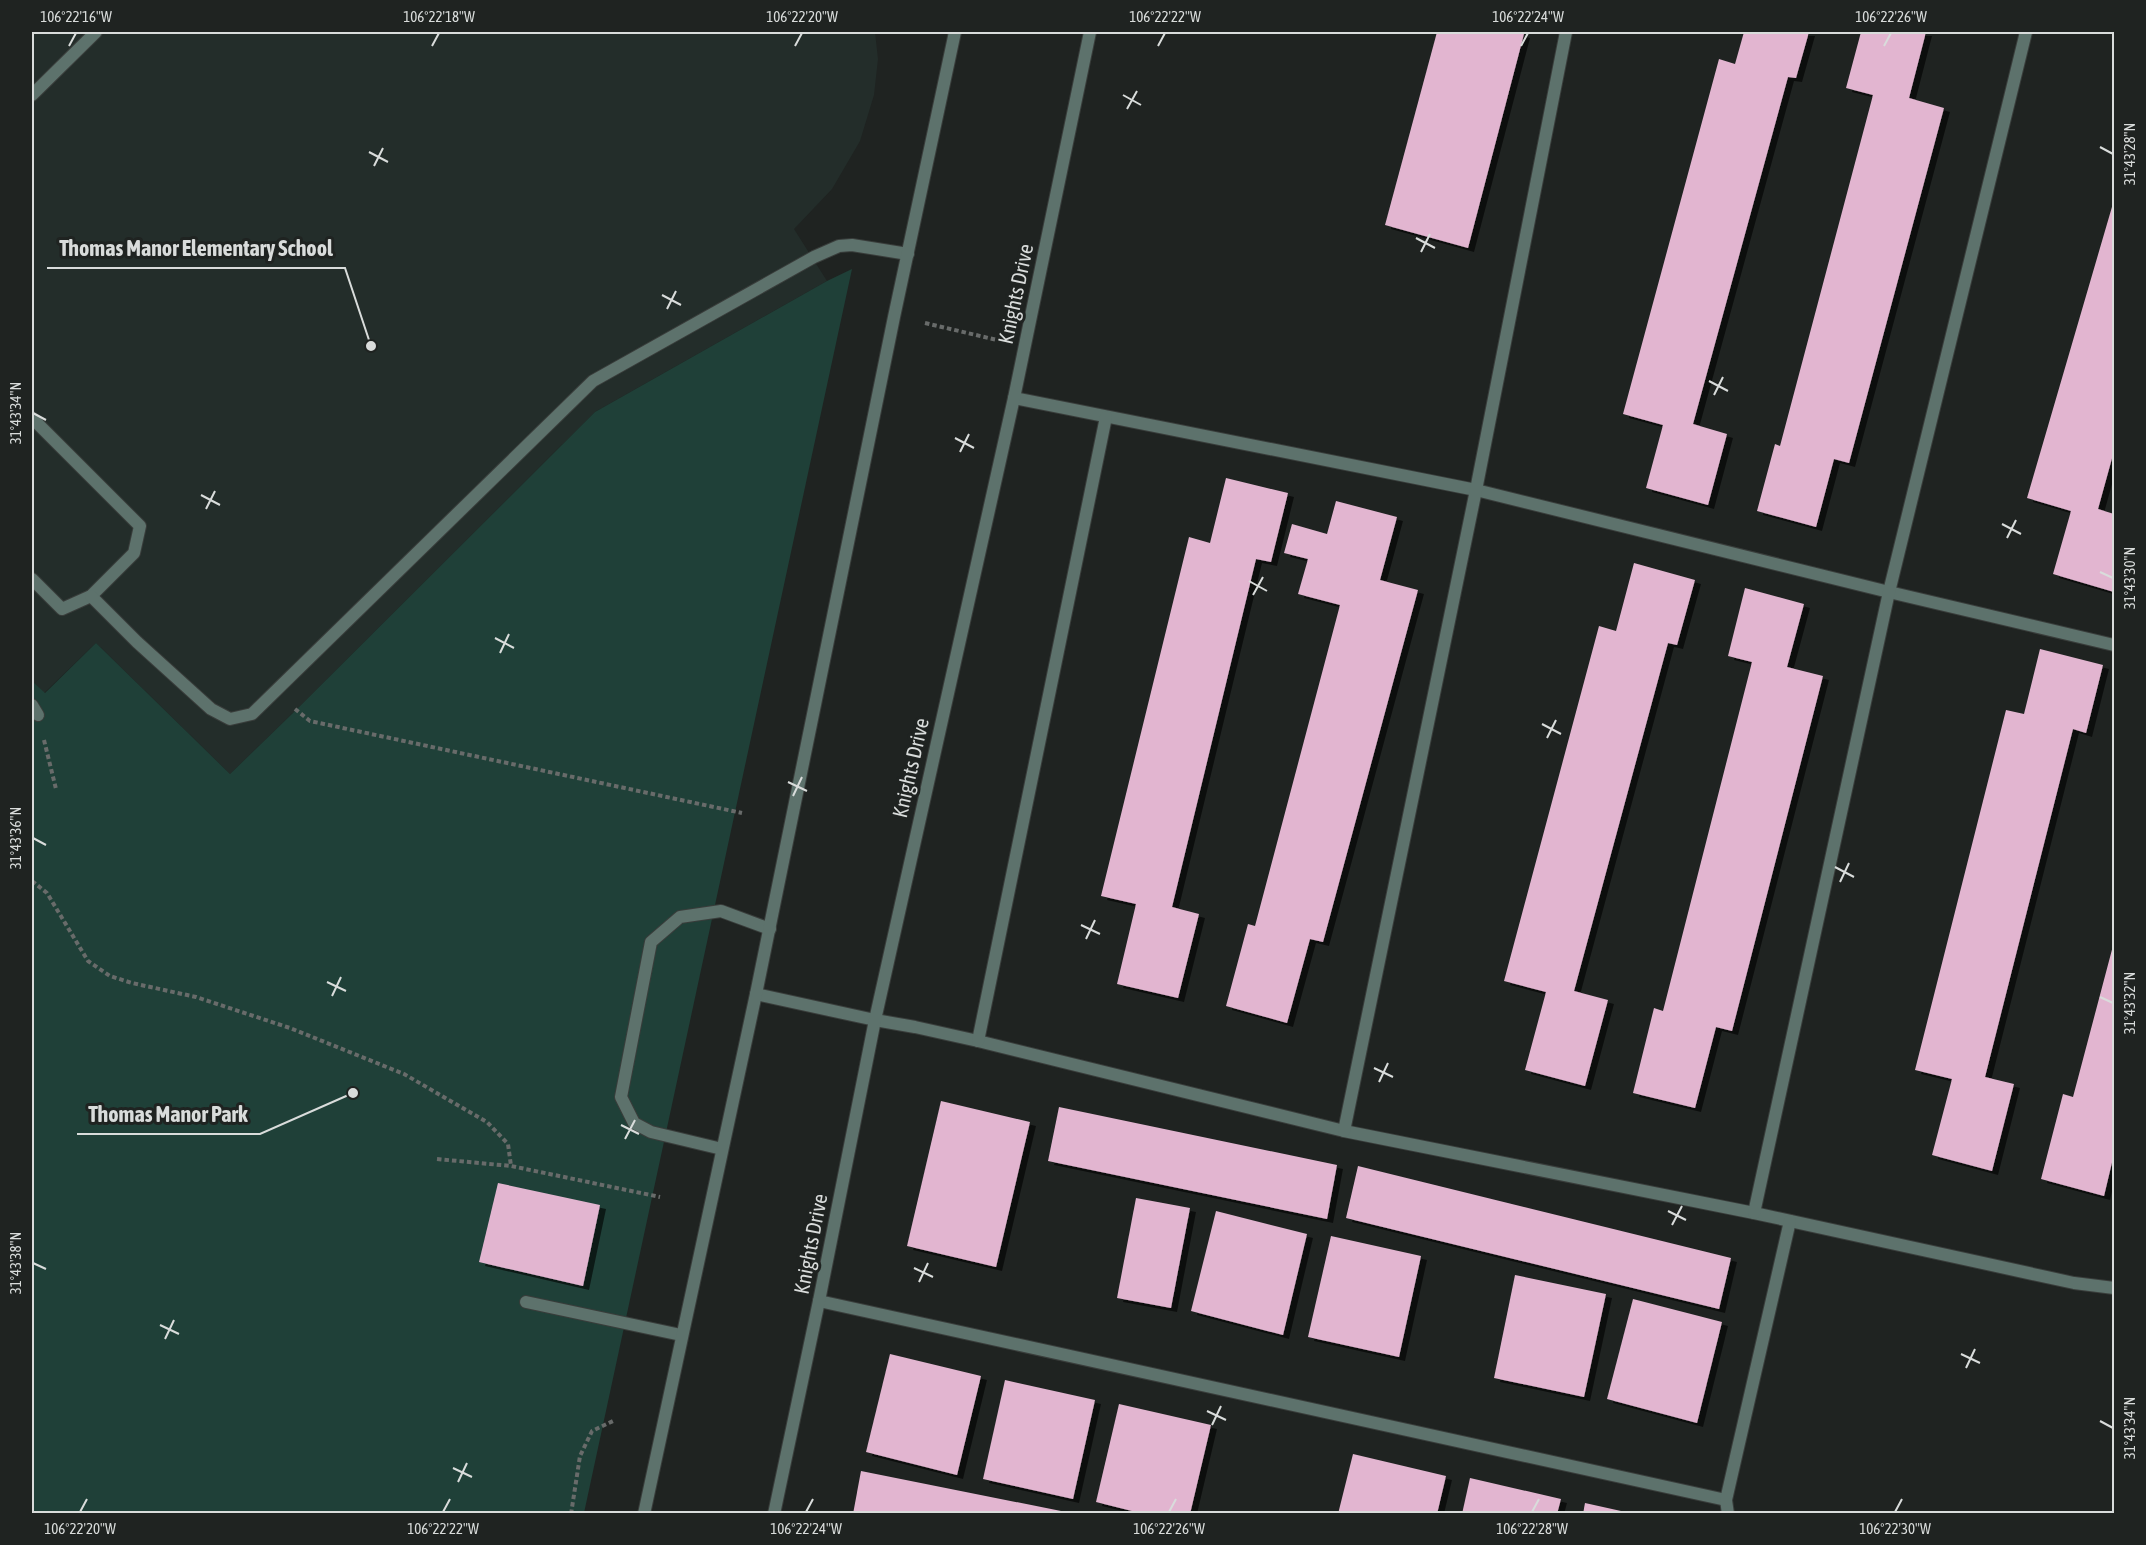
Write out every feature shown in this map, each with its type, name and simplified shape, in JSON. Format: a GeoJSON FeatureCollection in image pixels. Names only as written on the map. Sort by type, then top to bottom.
{"type":"FeatureCollection","features":[{"type":"Feature","properties":{"kind":"street"},"geometry":{"type":"LineString","coordinates":[[32,95],[96,32]]}},
{"type":"Feature","properties":{"kind":"street"},"geometry":{"type":"LineString","coordinates":[[644,1514],[770,928],[955,32]]}},
{"type":"Feature","properties":{"kind":"street","name":"Knights Drive"},"geometry":{"type":"LineString","coordinates":[[774,1514],[875,1020],[1014,398],[1090,32]]}},
{"type":"Feature","properties":{"kind":"street"},"geometry":{"type":"LineString","coordinates":[[1344,1131],[1476,490],[1566,32]]}},
{"type":"Feature","properties":{"kind":"street"},"geometry":{"type":"LineString","coordinates":[[1754,1213],[1889,592],[2026,32]]}},
{"type":"Feature","properties":{"kind":"street"},"geometry":{"type":"LineString","coordinates":[[91,596],[137,642],[203,701],[230,719],[252,714],[592,381],[814,257],[839,246],[862,246],[908,254]]}},
{"type":"Feature","properties":{"kind":"street"},"geometry":{"type":"LineString","coordinates":[[1014,398],[1476,490],[2115,645]]}},
{"type":"Feature","properties":{"kind":"street"},"geometry":{"type":"LineString","coordinates":[[978,1041],[1106,417]]}},
{"type":"Feature","properties":{"kind":"street"},"geometry":{"type":"LineString","coordinates":[[32,418],[140,526],[134,554],[91,596],[62,609],[32,579]]}},
{"type":"Feature","properties":{"kind":"street"},"geometry":{"type":"LineString","coordinates":[[722,1149],[651,1132],[634,1123],[621,1097],[651,942],[680,917],[721,911],[770,928]]}},
{"type":"Feature","properties":{"kind":"street"},"geometry":{"type":"LineString","coordinates":[[756,994],[978,1041],[1344,1131],[1754,1213],[2074,1283],[2115,1288]]}},
{"type":"Feature","properties":{"kind":"street"},"geometry":{"type":"LineString","coordinates":[[1728,1514],[1726,1500],[1790,1221]]}},
{"type":"Feature","properties":{"kind":"street"},"geometry":{"type":"LineString","coordinates":[[819,1301],[1726,1500]]}},
{"type":"Feature","properties":{"kind":"street"},"geometry":{"type":"LineString","coordinates":[[526,1302],[681,1335]]}},
{"type":"Feature","properties":{"kind":"path"},"geometry":{"type":"LineString","coordinates":[[925,323],[997,340]]}},
{"type":"Feature","properties":{"kind":"path"},"geometry":{"type":"LineString","coordinates":[[276,691],[310,721],[742,813]]}},
{"type":"Feature","properties":{"kind":"path"},"geometry":{"type":"LineString","coordinates":[[35,710],[56,789]]}},
{"type":"Feature","properties":{"kind":"path"},"geometry":{"type":"LineString","coordinates":[[32,881],[47,893],[88,960],[110,976],[196,997],[290,1029],[404,1074],[487,1122],[508,1144],[511,1166]]}},
{"type":"Feature","properties":{"kind":"path"},"geometry":{"type":"LineString","coordinates":[[437,1159],[511,1166],[660,1197]]}},
{"type":"Feature","properties":{"kind":"path"},"geometry":{"type":"LineString","coordinates":[[571,1514],[580,1456],[592,1431],[613,1421]]}},
{"type":"Feature","properties":{"kind":"shaded area"},"geometry":{"type":"Polygon","coordinates":[[[32,32],[875,32],[878,59],[874,95],[860,141],[832,189],[794,229],[827,281],[595,412],[230,774],[96,643],[44,693],[32,681],[32,32]]]}},
{"type":"Feature","properties":{"kind":"green space"},"geometry":{"type":"Polygon","coordinates":[[[852,269],[584,1513],[32,1513],[32,681],[45,693],[96,643],[230,774],[595,412],[852,269]]]}},
{"type":"Feature","properties":{"kind":"building"},"geometry":{"type":"Polygon","coordinates":[[[1437,32],[1516,32],[1524,34],[1468,248],[1385,225],[1437,32]]]}},
{"type":"Feature","properties":{"kind":"building"},"geometry":{"type":"Polygon","coordinates":[[[1744,32],[1809,32],[1796,78],[1788,77],[1693,424],[1727,434],[1708,505],[1646,488],[1663,425],[1623,414],[1719,59],[1735,64],[1744,32]]]}},
{"type":"Feature","properties":{"kind":"building"},"geometry":{"type":"Polygon","coordinates":[[[1861,32],[1926,32],[1909,98],[1944,108],[1849,463],[1834,459],[1816,527],[1757,511],[1775,444],[1780,446],[1873,95],[1846,88],[1861,32]]]}},
{"type":"Feature","properties":{"kind":"building"},"geometry":{"type":"Polygon","coordinates":[[[2114,200],[2114,451],[2098,509],[2114,514],[2114,592],[2053,574],[2071,511],[2027,498],[2114,200]]]}},
{"type":"Feature","properties":{"kind":"building"},"geometry":{"type":"Polygon","coordinates":[[[1226,478],[1288,493],[1271,562],[1256,559],[1172,907],[1199,914],[1178,998],[1117,984],[1136,904],[1101,896],[1189,537],[1210,543],[1226,478]]]}},
{"type":"Feature","properties":{"kind":"building"},"geometry":{"type":"Polygon","coordinates":[[[1336,501],[1397,517],[1380,580],[1418,590],[1323,942],[1310,939],[1287,1023],[1226,1006],[1248,924],[1255,926],[1340,605],[1298,594],[1308,559],[1284,553],[1292,524],[1327,534],[1336,501]]]}},
{"type":"Feature","properties":{"kind":"building"},"geometry":{"type":"Polygon","coordinates":[[[1634,563],[1695,580],[1677,645],[1668,643],[1574,991],[1608,1000],[1585,1086],[1525,1070],[1546,992],[1504,981],[1599,626],[1616,631],[1634,563]]]}},
{"type":"Feature","properties":{"kind":"building"},"geometry":{"type":"Polygon","coordinates":[[[1745,588],[1804,604],[1787,667],[1823,676],[1732,1031],[1716,1027],[1695,1108],[1633,1093],[1654,1008],[1663,1011],[1752,662],[1728,656],[1745,588]]]}},
{"type":"Feature","properties":{"kind":"building"},"geometry":{"type":"Polygon","coordinates":[[[2040,649],[2103,665],[2086,733],[2073,729],[1985,1077],[2014,1084],[1992,1171],[1932,1155],[1952,1079],[1915,1070],[2006,710],[2024,714],[2040,649]]]}},
{"type":"Feature","properties":{"kind":"building"},"geometry":{"type":"Polygon","coordinates":[[[2114,942],[2114,1154],[2104,1196],[2041,1179],[2063,1094],[2073,1097],[2114,942]]]}},
{"type":"Feature","properties":{"kind":"building"},"geometry":{"type":"Polygon","coordinates":[[[941,1101],[1030,1122],[996,1267],[907,1246],[941,1101]]]}},
{"type":"Feature","properties":{"kind":"building"},"geometry":{"type":"Polygon","coordinates":[[[1059,1107],[1337,1165],[1327,1219],[1048,1161],[1059,1107]]]}},
{"type":"Feature","properties":{"kind":"building"},"geometry":{"type":"Polygon","coordinates":[[[1358,1166],[1731,1258],[1719,1309],[1346,1218],[1358,1166]]]}},
{"type":"Feature","properties":{"kind":"building"},"geometry":{"type":"Polygon","coordinates":[[[498,1183],[600,1205],[583,1286],[479,1262],[498,1183]]]}},
{"type":"Feature","properties":{"kind":"building"},"geometry":{"type":"Polygon","coordinates":[[[1136,1198],[1190,1208],[1171,1308],[1117,1298],[1136,1198]]]}},
{"type":"Feature","properties":{"kind":"building"},"geometry":{"type":"Polygon","coordinates":[[[1216,1211],[1307,1234],[1283,1335],[1191,1311],[1216,1211]]]}},
{"type":"Feature","properties":{"kind":"building"},"geometry":{"type":"Polygon","coordinates":[[[1331,1236],[1421,1256],[1399,1357],[1308,1337],[1331,1236]]]}},
{"type":"Feature","properties":{"kind":"building"},"geometry":{"type":"Polygon","coordinates":[[[1515,1275],[1606,1294],[1584,1397],[1494,1378],[1515,1275]]]}},
{"type":"Feature","properties":{"kind":"building"},"geometry":{"type":"Polygon","coordinates":[[[1633,1299],[1722,1322],[1697,1423],[1607,1399],[1633,1299]]]}},
{"type":"Feature","properties":{"kind":"building"},"geometry":{"type":"Polygon","coordinates":[[[890,1354],[981,1376],[957,1475],[866,1452],[890,1354]]]}},
{"type":"Feature","properties":{"kind":"building"},"geometry":{"type":"Polygon","coordinates":[[[1005,1380],[1095,1400],[1073,1499],[983,1479],[1005,1380]]]}},
{"type":"Feature","properties":{"kind":"building"},"geometry":{"type":"Polygon","coordinates":[[[1119,1404],[1211,1425],[1190,1514],[1144,1514],[1096,1502],[1119,1404]]]}},
{"type":"Feature","properties":{"kind":"building"},"geometry":{"type":"Polygon","coordinates":[[[1353,1454],[1446,1476],[1437,1514],[1338,1514],[1353,1454]]]}},
{"type":"Feature","properties":{"kind":"building"},"geometry":{"type":"Polygon","coordinates":[[[861,1471],[1066,1512],[1066,1514],[853,1514],[861,1471]]]}},
{"type":"Feature","properties":{"kind":"building"},"geometry":{"type":"Polygon","coordinates":[[[1470,1478],[1561,1499],[1557,1514],[1462,1514],[1470,1478]]]}},
{"type":"Feature","properties":{"kind":"building"},"geometry":{"type":"Polygon","coordinates":[[[1585,1503],[1630,1513],[1630,1514],[1583,1514],[1585,1503]]]}},
{"type":"Feature","properties":{"kind":"place","name":"Thomas Manor Elementary School"},"geometry":{"type":"Point","coordinates":[371,346]}},
{"type":"Feature","properties":{"kind":"place","name":"Thomas Manor Park"},"geometry":{"type":"Point","coordinates":[353,1093]}}]}
